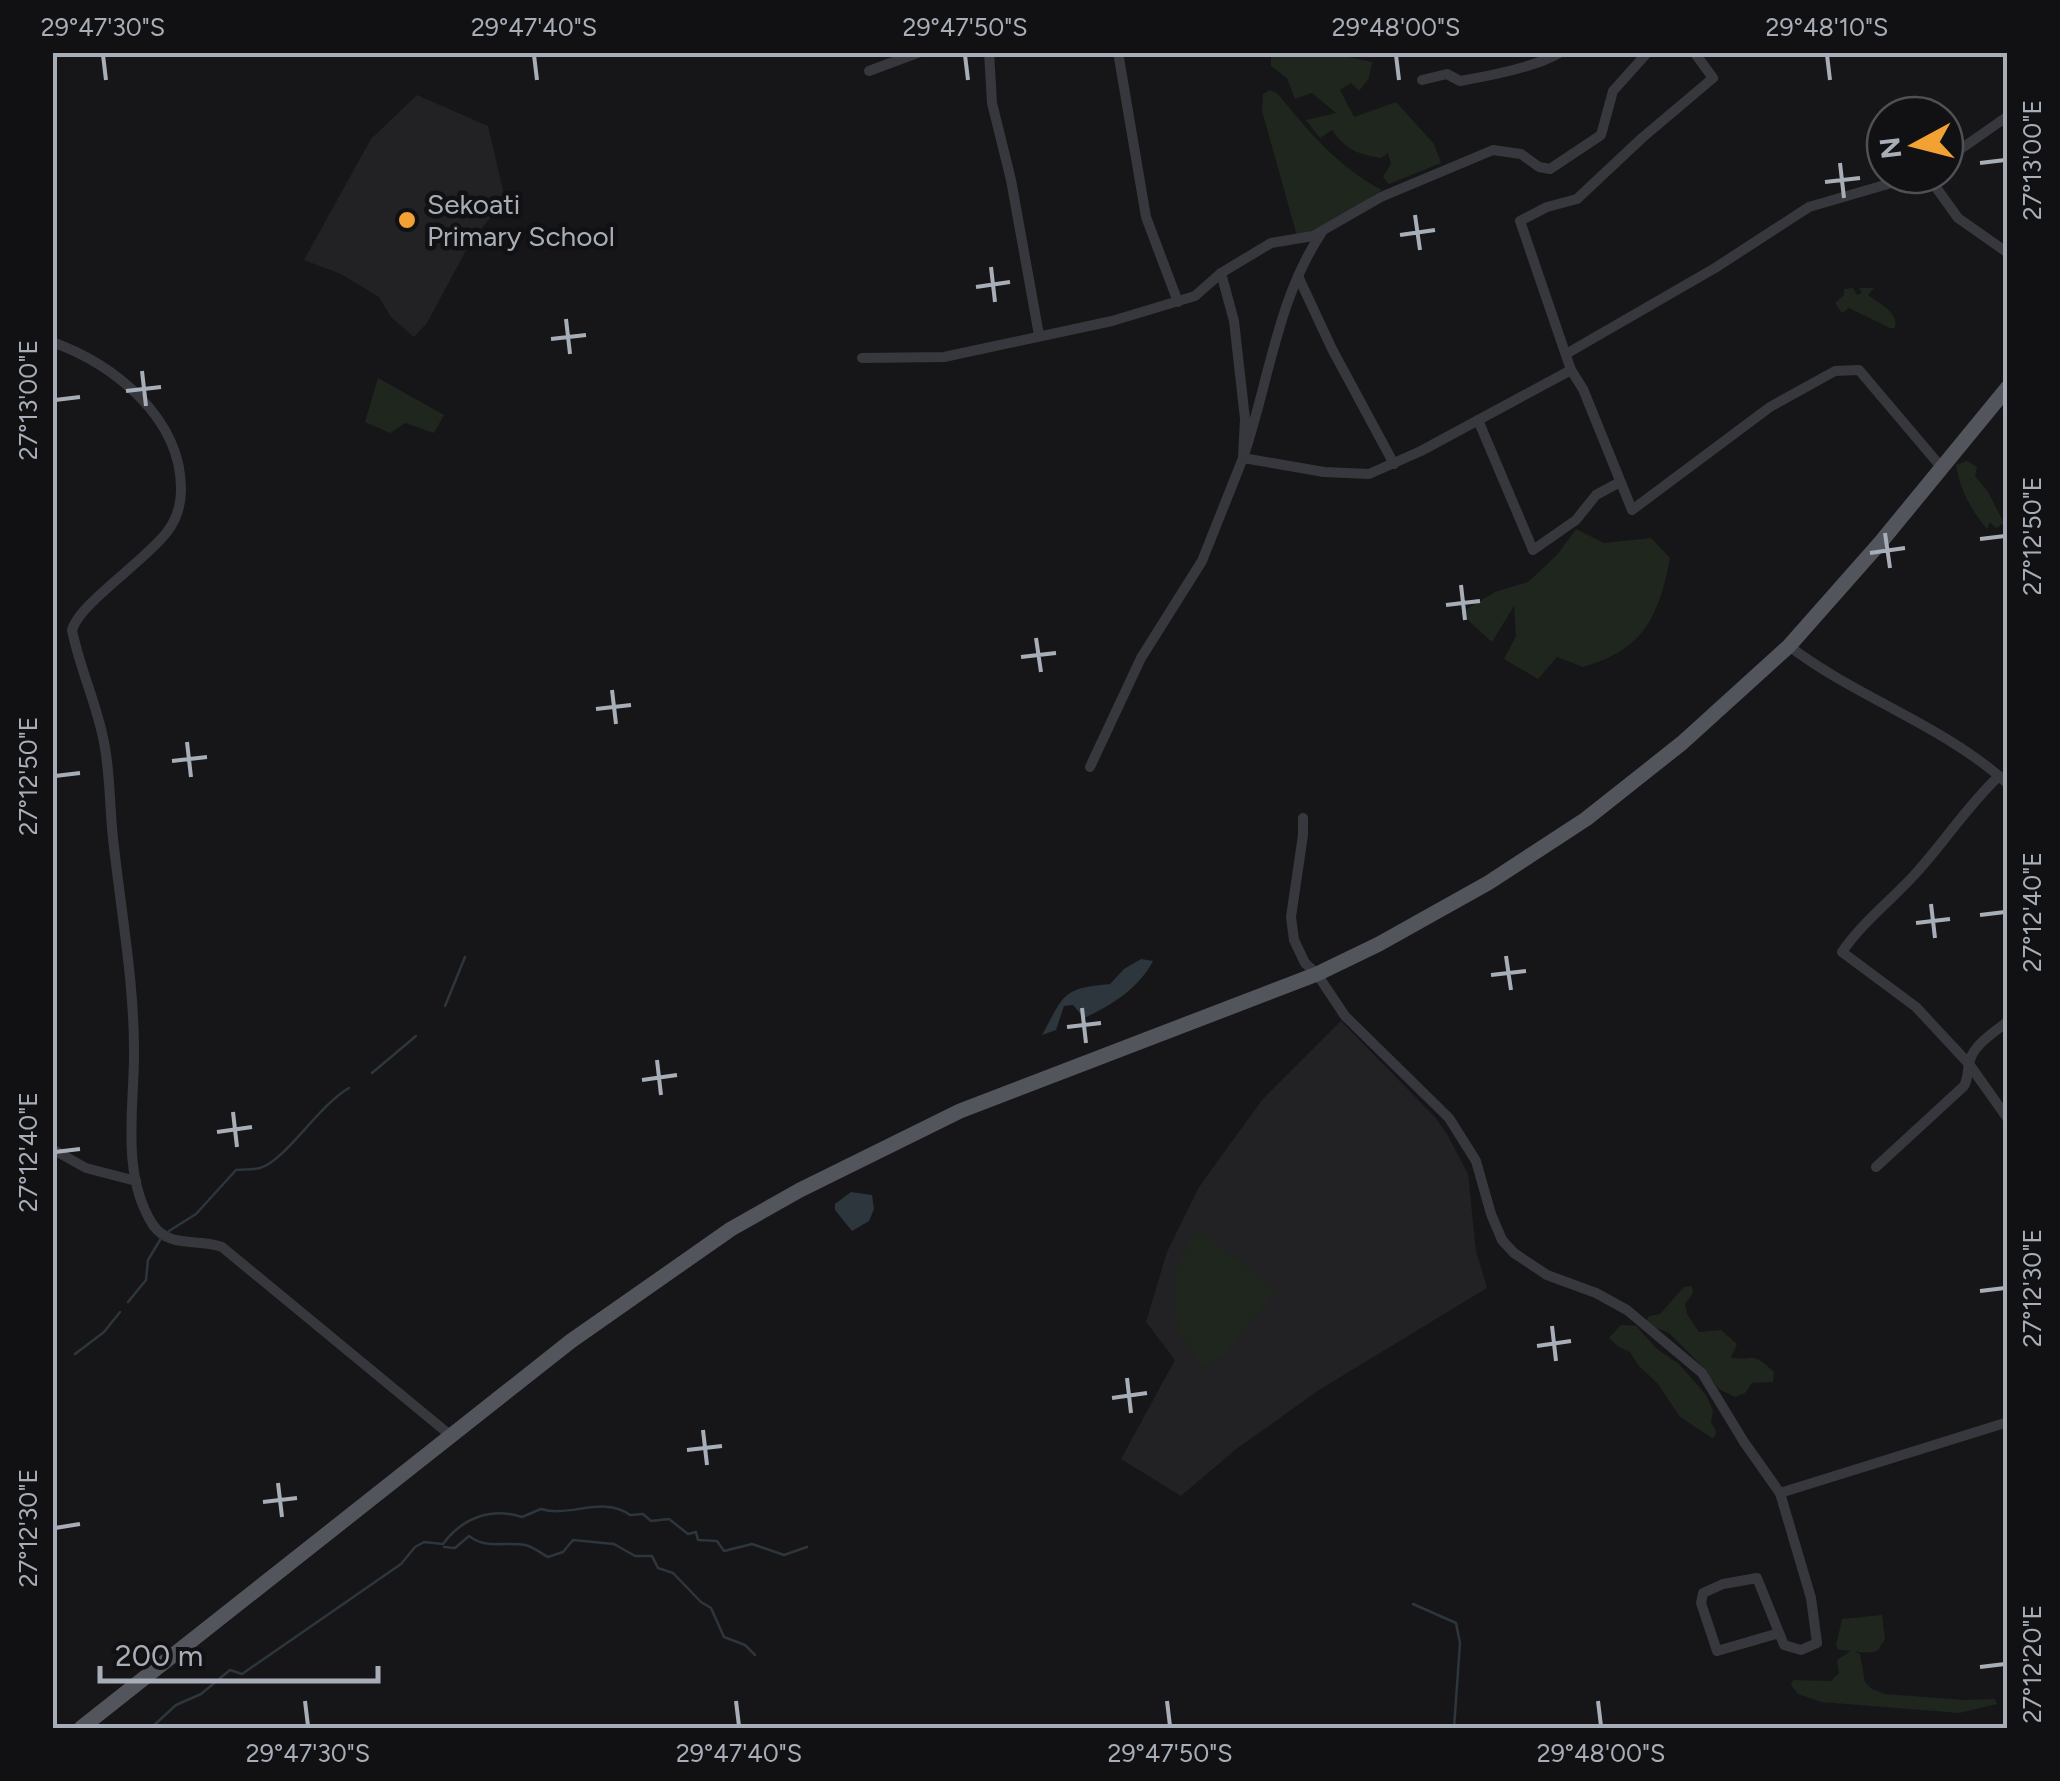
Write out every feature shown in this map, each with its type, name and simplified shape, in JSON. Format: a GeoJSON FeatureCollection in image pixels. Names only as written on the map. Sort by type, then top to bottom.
{"type":"FeatureCollection","features":[{"type":"Feature","properties":{"kind":"main road"},"geometry":{"type":"LineString","coordinates":[[81,1728],[570,1340],[731,1229],[800,1190],[975,1105],[1317,974],[1380,944],[1488,884],[1586,819],[1682,743],[1789,646],[2008,387]]}},
{"type":"Feature","properties":{"kind":"street"},"geometry":{"type":"LineString","coordinates":[[868,71],[920,52]]}},
{"type":"Feature","properties":{"kind":"street"},"geometry":{"type":"LineString","coordinates":[[989,52],[992,104],[1011,180],[1039,335]]}},
{"type":"Feature","properties":{"kind":"street"},"geometry":{"type":"LineString","coordinates":[[1118,52],[1146,217],[1178,302]]}},
{"type":"Feature","properties":{"kind":"street"},"geometry":{"type":"LineString","coordinates":[[1422,80],[1447,74],[1460,81],[1546,61],[1560,52]]}},
{"type":"Feature","properties":{"kind":"street"},"geometry":{"type":"LineString","coordinates":[[862,358],[944,358],[1178,302],[1195,296],[1221,274],[1271,243],[1313,236],[1381,197],[1493,150],[1522,154],[1539,168],[1550,169],[1602,134],[1613,91],[1648,52]]}},
{"type":"Feature","properties":{"kind":"street"},"geometry":{"type":"LineString","coordinates":[[1694,52],[1713,78],[1578,199],[1547,207],[1520,221],[1571,370],[1583,390],[1632,510],[1770,407],[1835,370],[1859,370],[1942,468]]}},
{"type":"Feature","properties":{"kind":"street"},"geometry":{"type":"LineString","coordinates":[[1965,146],[2008,116]]}},
{"type":"Feature","properties":{"kind":"street"},"geometry":{"type":"LineString","coordinates":[[1566,354],[1715,268],[1809,206],[1865,190]]}},
{"type":"Feature","properties":{"kind":"street"},"geometry":{"type":"LineString","coordinates":[[1942,195],[1958,218],[2008,253]]}},
{"type":"Feature","properties":{"kind":"street"},"geometry":{"type":"LineString","coordinates":[[1090,767],[1141,658],[1202,562],[1244,458],[1285,306],[1323,231]]}},
{"type":"Feature","properties":{"kind":"street"},"geometry":{"type":"LineString","coordinates":[[1221,274],[1234,320],[1245,420],[1244,458]]}},
{"type":"Feature","properties":{"kind":"street"},"geometry":{"type":"LineString","coordinates":[[1298,276],[1394,464]]}},
{"type":"Feature","properties":{"kind":"street"},"geometry":{"type":"LineString","coordinates":[[52,342],[80,352],[149,407],[172,444],[181,478],[180,506],[170,529],[144,560],[85,607],[72,630],[104,738],[118,886],[132,980],[131,1128],[136,1180],[155,1227],[178,1243],[205,1240],[222,1247],[450,1436]]}},
{"type":"Feature","properties":{"kind":"street"},"geometry":{"type":"LineString","coordinates":[[1244,458],[1324,472],[1369,474],[1571,370]]}},
{"type":"Feature","properties":{"kind":"street"},"geometry":{"type":"LineString","coordinates":[[1478,420],[1533,550],[1576,520],[1596,495],[1620,482]]}},
{"type":"Feature","properties":{"kind":"street"},"geometry":{"type":"LineString","coordinates":[[1789,646],[1826,672],[1958,747],[2003,780],[1971,802],[1915,875],[1885,902],[1842,952],[1916,1007],[1969,1064],[2008,1119]]}},
{"type":"Feature","properties":{"kind":"street"},"geometry":{"type":"LineString","coordinates":[[1303,818],[1304,835],[1290,917],[1294,940],[1305,963],[1346,1016],[1449,1118],[1476,1161],[1502,1240],[1547,1275],[1628,1310],[1690,1361],[1702,1373],[1780,1493],[1811,1598],[1816,1643],[1801,1650],[1784,1646],[1757,1578],[1703,1592],[1701,1603],[1716,1651],[1778,1633]]}},
{"type":"Feature","properties":{"kind":"street"},"geometry":{"type":"LineString","coordinates":[[1876,1167],[1964,1086],[1970,1076],[1973,1052],[2008,1021]]}},
{"type":"Feature","properties":{"kind":"street"},"geometry":{"type":"LineString","coordinates":[[52,1148],[86,1168],[136,1180]]}},
{"type":"Feature","properties":{"kind":"street"},"geometry":{"type":"LineString","coordinates":[[1780,1493],[2008,1422]]}},
{"type":"Feature","properties":{"kind":"shaded area"},"geometry":{"type":"Polygon","coordinates":[[[1271,53],[1329,53],[1372,62],[1369,78],[1359,91],[1351,83],[1340,90],[1354,117],[1396,102],[1434,144],[1441,163],[1389,184],[1383,177],[1391,164],[1388,153],[1381,158],[1359,153],[1332,130],[1320,138],[1306,120],[1336,113],[1312,93],[1295,99],[1287,78],[1271,66],[1271,53]]]}},
{"type":"Feature","properties":{"kind":"shaded area"},"geometry":{"type":"Polygon","coordinates":[[[1270,90],[1338,159],[1382,190],[1319,230],[1297,236],[1262,111],[1263,94],[1270,90]]]}},
{"type":"Feature","properties":{"kind":"shaded area","name":"Sekoati Primary School"},"geometry":{"type":"Polygon","coordinates":[[[417,95],[488,126],[505,199],[470,243],[427,323],[414,337],[391,317],[379,297],[341,274],[304,260],[371,139],[417,95]]]}},
{"type":"Feature","properties":{"kind":"shaded area"},"geometry":{"type":"Polygon","coordinates":[[[1853,288],[1857,295],[1862,293],[1859,288],[1874,288],[1868,295],[1891,312],[1895,328],[1849,308],[1842,313],[1835,303],[1844,295],[1844,289],[1853,288]]]}},
{"type":"Feature","properties":{"kind":"shaded area"},"geometry":{"type":"Polygon","coordinates":[[[378,378],[444,415],[434,433],[405,423],[390,433],[365,422],[378,378]]]}},
{"type":"Feature","properties":{"kind":"shaded area"},"geometry":{"type":"Polygon","coordinates":[[[1967,461],[1977,467],[1975,476],[2004,523],[1996,528],[1990,522],[1987,529],[1963,491],[1956,465],[1967,461]]]}},
{"type":"Feature","properties":{"kind":"shaded area"},"geometry":{"type":"Polygon","coordinates":[[[1576,529],[1604,543],[1651,538],[1670,558],[1666,579],[1645,628],[1621,651],[1583,667],[1557,657],[1538,679],[1504,659],[1516,636],[1514,606],[1492,642],[1460,613],[1495,592],[1528,582],[1557,555],[1576,529]]]}},
{"type":"Feature","properties":{"kind":"shaded area"},"geometry":{"type":"Polygon","coordinates":[[[1141,959],[1153,961],[1123,995],[1084,1018],[1073,1005],[1064,1006],[1056,1030],[1042,1035],[1066,996],[1082,988],[1110,984],[1141,959]]]}},
{"type":"Feature","properties":{"kind":"shaded area"},"geometry":{"type":"Polygon","coordinates":[[[1341,1021],[1447,1134],[1468,1174],[1476,1251],[1487,1288],[1319,1390],[1235,1450],[1181,1496],[1121,1459],[1175,1360],[1146,1322],[1167,1252],[1199,1187],[1262,1100],[1341,1021]]]}},
{"type":"Feature","properties":{"kind":"shaded area"},"geometry":{"type":"Polygon","coordinates":[[[851,1192],[872,1195],[874,1209],[869,1221],[852,1231],[835,1210],[835,1204],[851,1192]]]}},
{"type":"Feature","properties":{"kind":"shaded area"},"geometry":{"type":"Polygon","coordinates":[[[1197,1228],[1275,1290],[1227,1352],[1203,1367],[1178,1330],[1173,1276],[1197,1228]]]}},
{"type":"Feature","properties":{"kind":"shaded area"},"geometry":{"type":"Polygon","coordinates":[[[1692,1286],[1693,1293],[1685,1304],[1699,1332],[1721,1330],[1737,1344],[1731,1357],[1760,1360],[1774,1372],[1773,1382],[1752,1383],[1745,1393],[1735,1397],[1719,1389],[1669,1333],[1645,1323],[1649,1316],[1660,1314],[1684,1287],[1692,1286]]]}},
{"type":"Feature","properties":{"kind":"shaded area"},"geometry":{"type":"Polygon","coordinates":[[[1621,1325],[1636,1326],[1657,1349],[1679,1364],[1706,1395],[1713,1411],[1715,1436],[1712,1438],[1680,1417],[1630,1352],[1609,1338],[1621,1325]]]}},
{"type":"Feature","properties":{"kind":"shaded area"},"geometry":{"type":"Polygon","coordinates":[[[1882,1615],[1885,1639],[1878,1650],[1839,1650],[1836,1646],[1842,1619],[1882,1615]]]}},
{"type":"Feature","properties":{"kind":"shaded area"},"geometry":{"type":"Polygon","coordinates":[[[1852,1650],[1860,1654],[1865,1682],[1885,1694],[1995,1699],[1997,1704],[1959,1713],[1821,1702],[1798,1694],[1791,1685],[1793,1680],[1831,1681],[1839,1673],[1837,1660],[1852,1650]]]}},
{"type":"Feature","properties":{"kind":"waterway"},"geometry":{"type":"LineString","coordinates":[[445,1006],[465,957]]}},
{"type":"Feature","properties":{"kind":"waterway"},"geometry":{"type":"LineString","coordinates":[[372,1073],[416,1036]]}},
{"type":"Feature","properties":{"kind":"waterway"},"geometry":{"type":"LineString","coordinates":[[169,1231],[196,1214],[236,1170],[269,1164],[349,1088]]}},
{"type":"Feature","properties":{"kind":"waterway"},"geometry":{"type":"LineString","coordinates":[[128,1302],[146,1280],[148,1260],[160,1240]]}},
{"type":"Feature","properties":{"kind":"waterway"},"geometry":{"type":"LineString","coordinates":[[75,1354],[104,1332],[120,1312]]}},
{"type":"Feature","properties":{"kind":"waterway"},"geometry":{"type":"LineString","coordinates":[[151,1728],[176,1705],[201,1694],[230,1670],[242,1674],[401,1564],[415,1547],[424,1542],[443,1544],[459,1527],[488,1514],[522,1517],[541,1509],[609,1507],[630,1515],[643,1514],[651,1521],[669,1519],[688,1534],[696,1532],[698,1540],[717,1541],[724,1551],[752,1544],[784,1555],[807,1547]]}},
{"type":"Feature","properties":{"kind":"waterway"},"geometry":{"type":"LineString","coordinates":[[444,1547],[455,1548],[469,1536],[490,1544],[528,1546],[548,1557],[563,1552],[573,1540],[614,1544],[635,1556],[652,1556],[658,1568],[673,1573],[711,1608],[724,1637],[745,1645],[755,1655]]}},
{"type":"Feature","properties":{"kind":"waterway"},"geometry":{"type":"LineString","coordinates":[[1413,1604],[1456,1623],[1460,1643],[1454,1728]]}},
{"type":"Feature","properties":{"kind":"place","name":"Sekoati Primary School"},"geometry":{"type":"Point","coordinates":[407,220]}}]}
